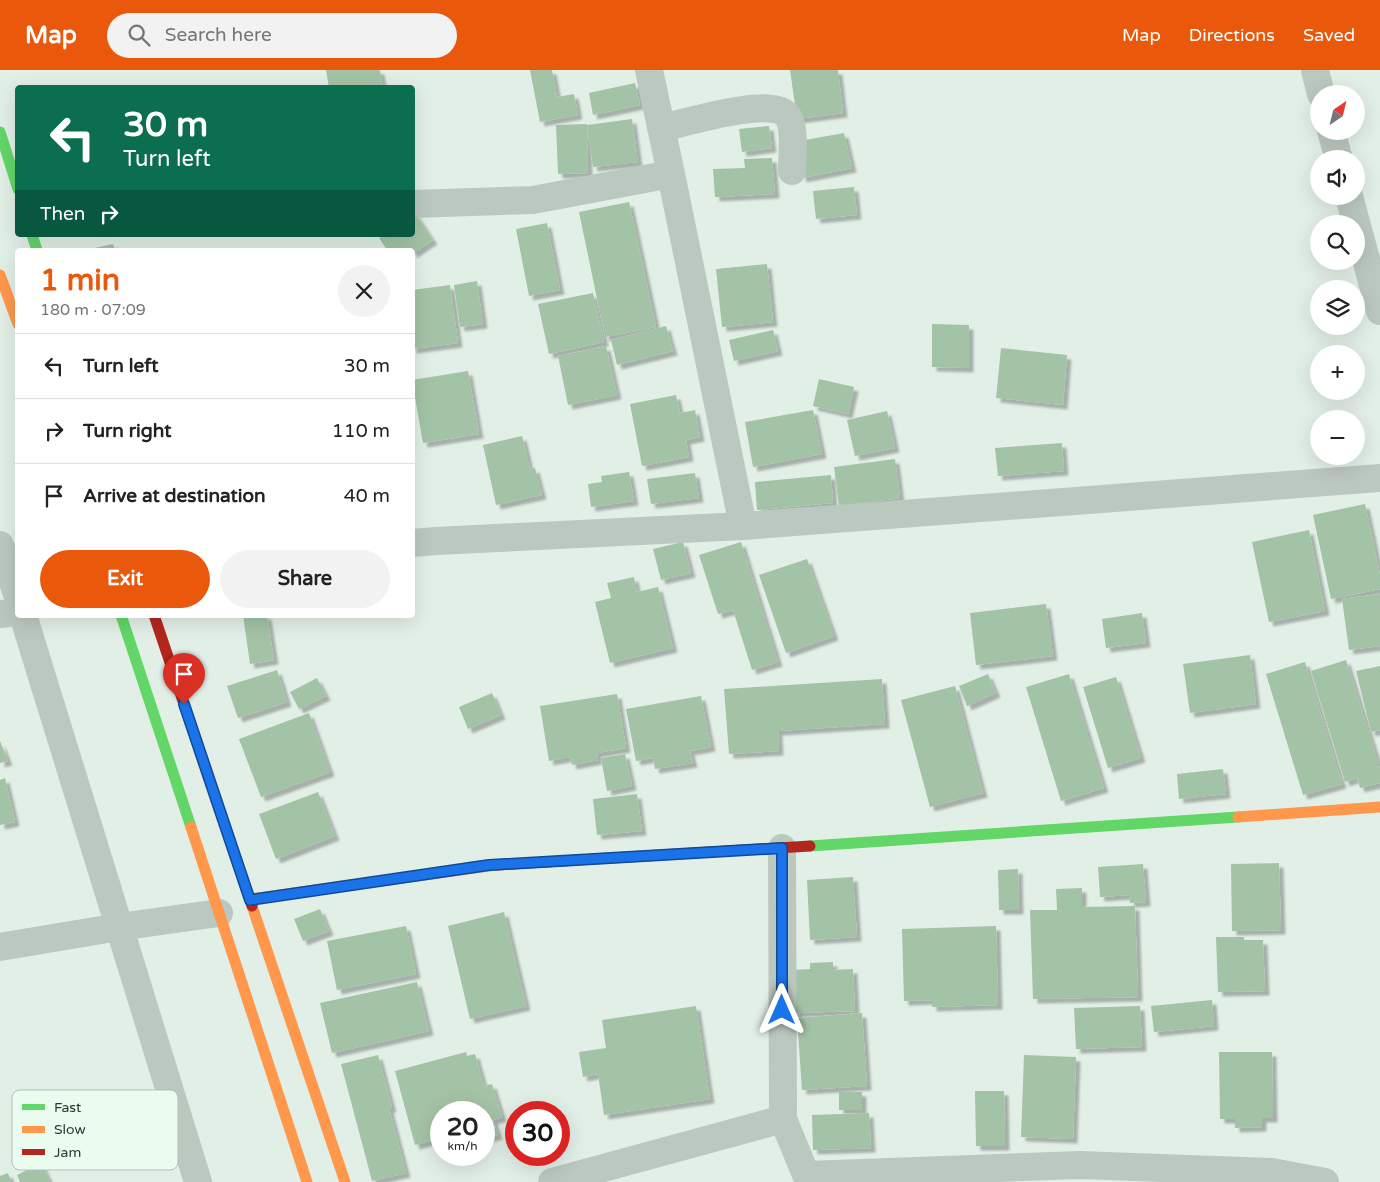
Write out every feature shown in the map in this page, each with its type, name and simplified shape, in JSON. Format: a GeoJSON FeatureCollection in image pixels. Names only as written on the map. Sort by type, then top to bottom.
{"type":"FeatureCollection","features":[{"type":"Feature","properties":{"kind":"main road"},"geometry":{"type":"LineString","coordinates":[[0,132],[15,180]]}},
{"type":"Feature","properties":{"kind":"main road"},"geometry":{"type":"LineString","coordinates":[[0,275],[15,316]]}},
{"type":"Feature","properties":{"kind":"main road"},"geometry":{"type":"LineString","coordinates":[[122,618],[307,1182]]}},
{"type":"Feature","properties":{"kind":"main road"},"geometry":{"type":"LineString","coordinates":[[155,618],[345,1182]]}},
{"type":"Feature","properties":{"kind":"main road"},"geometry":{"type":"LineString","coordinates":[[250,900],[489,865],[782,848],[1380,807]]}},
{"type":"Feature","properties":{"kind":"street"},"geometry":{"type":"LineString","coordinates":[[649,70],[744,526]]}},
{"type":"Feature","properties":{"kind":"street"},"geometry":{"type":"LineString","coordinates":[[1315,70],[1319,85]]}},
{"type":"Feature","properties":{"kind":"street"},"geometry":{"type":"LineString","coordinates":[[662,128],[747,109],[767,108],[780,110],[787,114],[792,125],[792,170]]}},
{"type":"Feature","properties":{"kind":"street"},"geometry":{"type":"LineString","coordinates":[[415,204],[533,200],[672,174]]}},
{"type":"Feature","properties":{"kind":"street"},"geometry":{"type":"LineString","coordinates":[[1351,205],[1380,311]]}},
{"type":"Feature","properties":{"kind":"street"},"geometry":{"type":"LineString","coordinates":[[415,543],[744,526],[1380,478]]}},
{"type":"Feature","properties":{"kind":"street"},"geometry":{"type":"LineString","coordinates":[[0,545],[15,588]]}},
{"type":"Feature","properties":{"kind":"street"},"geometry":{"type":"LineString","coordinates":[[0,614],[15,612]]}},
{"type":"Feature","properties":{"kind":"street"},"geometry":{"type":"LineString","coordinates":[[24,618],[169,1090]]}},
{"type":"Feature","properties":{"kind":"street"},"geometry":{"type":"LineString","coordinates":[[782,848],[783,1119],[808,1179],[1079,1165],[1272,1172],[1325,1182]]}},
{"type":"Feature","properties":{"kind":"street"},"geometry":{"type":"LineString","coordinates":[[0,946],[219,913]]}},
{"type":"Feature","properties":{"kind":"street"},"geometry":{"type":"LineString","coordinates":[[178,1117],[198,1182]]}},
{"type":"Feature","properties":{"kind":"street"},"geometry":{"type":"LineString","coordinates":[[552,1182],[783,1119]]}},
{"type":"Feature","properties":{"kind":"building"},"geometry":{"type":"Polygon","coordinates":[[[326,70],[380,70],[382,85],[328,85],[326,70]]]}},
{"type":"Feature","properties":{"kind":"building"},"geometry":{"type":"Polygon","coordinates":[[[530,70],[552,70],[557,97],[574,94],[578,115],[540,122],[530,70]]]}},
{"type":"Feature","properties":{"kind":"building"},"geometry":{"type":"Polygon","coordinates":[[[790,70],[838,70],[843,113],[797,119],[790,70]]]}},
{"type":"Feature","properties":{"kind":"building"},"geometry":{"type":"Polygon","coordinates":[[[635,83],[640,105],[593,115],[589,93],[635,83]]]}},
{"type":"Feature","properties":{"kind":"building"},"geometry":{"type":"Polygon","coordinates":[[[632,119],[638,162],[593,167],[587,125],[632,119]]]}},
{"type":"Feature","properties":{"kind":"building"},"geometry":{"type":"Polygon","coordinates":[[[587,124],[588,173],[558,174],[556,125],[587,124]]]}},
{"type":"Feature","properties":{"kind":"building"},"geometry":{"type":"Polygon","coordinates":[[[769,126],[772,148],[742,152],[739,129],[769,126]]]}},
{"type":"Feature","properties":{"kind":"building"},"geometry":{"type":"Polygon","coordinates":[[[844,133],[852,168],[802,178],[794,142],[844,133]]]}},
{"type":"Feature","properties":{"kind":"building"},"geometry":{"type":"Polygon","coordinates":[[[772,158],[775,194],[715,197],[713,169],[745,168],[744,159],[772,158]]]}},
{"type":"Feature","properties":{"kind":"building"},"geometry":{"type":"Polygon","coordinates":[[[854,187],[857,215],[816,219],[813,191],[854,187]]]}},
{"type":"Feature","properties":{"kind":"building"},"geometry":{"type":"Polygon","coordinates":[[[629,202],[656,327],[605,337],[579,212],[629,202]]]}},
{"type":"Feature","properties":{"kind":"building"},"geometry":{"type":"Polygon","coordinates":[[[415,213],[433,240],[415,252],[415,248],[386,248],[379,238],[415,237],[415,213]]]}},
{"type":"Feature","properties":{"kind":"building"},"geometry":{"type":"Polygon","coordinates":[[[547,223],[560,290],[529,296],[516,229],[547,223]]]}},
{"type":"Feature","properties":{"kind":"building"},"geometry":{"type":"Polygon","coordinates":[[[113,244],[114,248],[95,248],[113,244]]]}},
{"type":"Feature","properties":{"kind":"building"},"geometry":{"type":"Polygon","coordinates":[[[767,264],[773,322],[722,327],[716,269],[767,264]]]}},
{"type":"Feature","properties":{"kind":"building"},"geometry":{"type":"Polygon","coordinates":[[[477,281],[483,324],[460,327],[454,285],[477,281]]]}},
{"type":"Feature","properties":{"kind":"building"},"geometry":{"type":"Polygon","coordinates":[[[450,285],[458,343],[415,349],[415,290],[450,285]]]}},
{"type":"Feature","properties":{"kind":"building"},"geometry":{"type":"Polygon","coordinates":[[[593,293],[604,342],[549,354],[538,304],[593,293]]]}},
{"type":"Feature","properties":{"kind":"building"},"geometry":{"type":"Polygon","coordinates":[[[932,324],[969,325],[969,368],[932,367],[932,324]]]}},
{"type":"Feature","properties":{"kind":"building"},"geometry":{"type":"Polygon","coordinates":[[[666,326],[673,351],[617,365],[611,340],[666,326]]]}},
{"type":"Feature","properties":{"kind":"building"},"geometry":{"type":"Polygon","coordinates":[[[773,330],[778,351],[734,361],[729,340],[773,330]]]}},
{"type":"Feature","properties":{"kind":"building"},"geometry":{"type":"Polygon","coordinates":[[[606,346],[617,395],[568,405],[558,356],[606,346]]]}},
{"type":"Feature","properties":{"kind":"building"},"geometry":{"type":"Polygon","coordinates":[[[1001,348],[1067,355],[1063,405],[996,398],[1001,348]]]}},
{"type":"Feature","properties":{"kind":"building"},"geometry":{"type":"Polygon","coordinates":[[[468,371],[479,434],[423,443],[415,397],[415,380],[468,371]]]}},
{"type":"Feature","properties":{"kind":"building"},"geometry":{"type":"Polygon","coordinates":[[[819,379],[854,387],[848,414],[813,406],[819,379]]]}},
{"type":"Feature","properties":{"kind":"building"},"geometry":{"type":"Polygon","coordinates":[[[676,395],[680,413],[695,410],[700,437],[686,440],[689,457],[642,466],[630,404],[676,395]]]}},
{"type":"Feature","properties":{"kind":"building"},"geometry":{"type":"Polygon","coordinates":[[[813,410],[822,454],[753,467],[745,422],[813,410]]]}},
{"type":"Feature","properties":{"kind":"building"},"geometry":{"type":"Polygon","coordinates":[[[887,411],[895,448],[855,456],[847,420],[887,411]]]}},
{"type":"Feature","properties":{"kind":"building"},"geometry":{"type":"Polygon","coordinates":[[[522,436],[530,469],[535,468],[542,495],[496,505],[483,445],[522,436]]]}},
{"type":"Feature","properties":{"kind":"building"},"geometry":{"type":"Polygon","coordinates":[[[1062,443],[1064,471],[998,476],[995,448],[1062,443]]]}},
{"type":"Feature","properties":{"kind":"building"},"geometry":{"type":"Polygon","coordinates":[[[895,459],[900,498],[839,506],[834,467],[895,459]]]}},
{"type":"Feature","properties":{"kind":"building"},"geometry":{"type":"Polygon","coordinates":[[[629,472],[634,501],[591,507],[588,484],[602,482],[601,476],[629,472]]]}},
{"type":"Feature","properties":{"kind":"building"},"geometry":{"type":"Polygon","coordinates":[[[695,473],[699,498],[651,504],[647,479],[695,473]]]}},
{"type":"Feature","properties":{"kind":"building"},"geometry":{"type":"Polygon","coordinates":[[[831,475],[833,503],[757,510],[755,482],[831,475]]]}},
{"type":"Feature","properties":{"kind":"building"},"geometry":{"type":"Polygon","coordinates":[[[1365,504],[1380,575],[1380,589],[1331,599],[1313,515],[1365,504]]]}},
{"type":"Feature","properties":{"kind":"building"},"geometry":{"type":"Polygon","coordinates":[[[1309,530],[1325,611],[1269,622],[1252,542],[1309,530]]]}},
{"type":"Feature","properties":{"kind":"building"},"geometry":{"type":"Polygon","coordinates":[[[683,542],[691,573],[661,580],[653,549],[683,542]]]}},
{"type":"Feature","properties":{"kind":"building"},"geometry":{"type":"Polygon","coordinates":[[[741,542],[778,662],[752,670],[733,610],[718,614],[699,555],[741,542]]]}},
{"type":"Feature","properties":{"kind":"building"},"geometry":{"type":"Polygon","coordinates":[[[807,559],[834,636],[786,653],[759,575],[807,559]]]}},
{"type":"Feature","properties":{"kind":"building"},"geometry":{"type":"Polygon","coordinates":[[[634,577],[637,592],[658,587],[673,648],[610,663],[595,602],[611,598],[607,583],[634,577]]]}},
{"type":"Feature","properties":{"kind":"building"},"geometry":{"type":"Polygon","coordinates":[[[1380,594],[1380,646],[1349,650],[1342,599],[1380,594]]]}},
{"type":"Feature","properties":{"kind":"building"},"geometry":{"type":"Polygon","coordinates":[[[1046,604],[1053,656],[976,665],[970,613],[1046,604]]]}},
{"type":"Feature","properties":{"kind":"building"},"geometry":{"type":"Polygon","coordinates":[[[1142,613],[1146,643],[1106,648],[1102,619],[1142,613]]]}},
{"type":"Feature","properties":{"kind":"building"},"geometry":{"type":"Polygon","coordinates":[[[243,618],[267,618],[274,660],[250,664],[243,618]]]}},
{"type":"Feature","properties":{"kind":"building"},"geometry":{"type":"Polygon","coordinates":[[[1250,655],[1256,704],[1190,713],[1183,664],[1250,655]]]}},
{"type":"Feature","properties":{"kind":"building"},"geometry":{"type":"Polygon","coordinates":[[[1346,660],[1380,769],[1380,783],[1360,788],[1357,778],[1345,782],[1311,671],[1346,660]]]}},
{"type":"Feature","properties":{"kind":"building"},"geometry":{"type":"Polygon","coordinates":[[[1305,662],[1342,784],[1303,795],[1266,674],[1305,662]]]}},
{"type":"Feature","properties":{"kind":"building"},"geometry":{"type":"Polygon","coordinates":[[[1380,666],[1380,730],[1371,732],[1356,671],[1380,666]]]}},
{"type":"Feature","properties":{"kind":"building"},"geometry":{"type":"Polygon","coordinates":[[[277,670],[287,702],[238,718],[227,686],[277,670]]]}},
{"type":"Feature","properties":{"kind":"building"},"geometry":{"type":"Polygon","coordinates":[[[988,674],[996,693],[967,706],[959,686],[988,674]]]}},
{"type":"Feature","properties":{"kind":"building"},"geometry":{"type":"Polygon","coordinates":[[[1069,674],[1104,788],[1061,801],[1026,687],[1069,674]]]}},
{"type":"Feature","properties":{"kind":"building"},"geometry":{"type":"Polygon","coordinates":[[[1116,677],[1141,758],[1108,768],[1083,687],[1116,677]]]}},
{"type":"Feature","properties":{"kind":"building"},"geometry":{"type":"Polygon","coordinates":[[[317,678],[326,696],[299,709],[290,692],[317,678]]]}},
{"type":"Feature","properties":{"kind":"building"},"geometry":{"type":"Polygon","coordinates":[[[882,679],[885,724],[778,731],[779,751],[729,754],[724,689],[882,679]]]}},
{"type":"Feature","properties":{"kind":"building"},"geometry":{"type":"Polygon","coordinates":[[[955,686],[983,793],[930,807],[901,700],[955,686]]]}},
{"type":"Feature","properties":{"kind":"building"},"geometry":{"type":"Polygon","coordinates":[[[492,693],[501,715],[468,729],[459,707],[492,693]]]}},
{"type":"Feature","properties":{"kind":"building"},"geometry":{"type":"Polygon","coordinates":[[[617,694],[626,748],[597,753],[598,760],[572,765],[570,757],[549,761],[540,706],[617,694]]]}},
{"type":"Feature","properties":{"kind":"building"},"geometry":{"type":"Polygon","coordinates":[[[701,696],[711,747],[690,751],[693,763],[655,769],[653,758],[636,761],[626,709],[701,696]]]}},
{"type":"Feature","properties":{"kind":"building"},"geometry":{"type":"Polygon","coordinates":[[[309,713],[330,772],[261,797],[239,739],[309,713]]]}},
{"type":"Feature","properties":{"kind":"building"},"geometry":{"type":"Polygon","coordinates":[[[0,741],[8,761],[0,763],[0,741]]]}},
{"type":"Feature","properties":{"kind":"building"},"geometry":{"type":"Polygon","coordinates":[[[625,754],[632,786],[607,791],[601,758],[625,754]]]}},
{"type":"Feature","properties":{"kind":"building"},"geometry":{"type":"Polygon","coordinates":[[[1223,769],[1226,794],[1179,799],[1177,774],[1223,769]]]}},
{"type":"Feature","properties":{"kind":"building"},"geometry":{"type":"Polygon","coordinates":[[[5,778],[15,822],[0,825],[0,780],[5,778]]]}},
{"type":"Feature","properties":{"kind":"building"},"geometry":{"type":"Polygon","coordinates":[[[318,792],[335,836],[276,859],[259,814],[318,792]]]}},
{"type":"Feature","properties":{"kind":"building"},"geometry":{"type":"Polygon","coordinates":[[[637,794],[642,831],[597,835],[593,799],[637,794]]]}},
{"type":"Feature","properties":{"kind":"building"},"geometry":{"type":"Polygon","coordinates":[[[1279,863],[1281,930],[1232,931],[1231,864],[1279,863]]]}},
{"type":"Feature","properties":{"kind":"building"},"geometry":{"type":"Polygon","coordinates":[[[1143,864],[1146,902],[1130,903],[1129,895],[1100,897],[1098,867],[1143,864]]]}},
{"type":"Feature","properties":{"kind":"building"},"geometry":{"type":"Polygon","coordinates":[[[1018,869],[1019,910],[999,910],[998,870],[1018,869]]]}},
{"type":"Feature","properties":{"kind":"building"},"geometry":{"type":"Polygon","coordinates":[[[853,877],[857,937],[810,940],[807,880],[853,877]]]}},
{"type":"Feature","properties":{"kind":"building"},"geometry":{"type":"Polygon","coordinates":[[[1082,888],[1082,907],[1135,906],[1138,997],[1033,999],[1030,910],[1057,910],[1056,889],[1082,888]]]}},
{"type":"Feature","properties":{"kind":"building"},"geometry":{"type":"Polygon","coordinates":[[[320,909],[329,931],[303,941],[294,919],[320,909]]]}},
{"type":"Feature","properties":{"kind":"building"},"geometry":{"type":"Polygon","coordinates":[[[504,912],[526,1006],[470,1019],[448,926],[504,912]]]}},
{"type":"Feature","properties":{"kind":"building"},"geometry":{"type":"Polygon","coordinates":[[[406,926],[416,974],[337,990],[327,941],[406,926]]]}},
{"type":"Feature","properties":{"kind":"building"},"geometry":{"type":"Polygon","coordinates":[[[996,926],[998,1005],[932,1007],[932,1000],[904,1001],[902,929],[996,926]]]}},
{"type":"Feature","properties":{"kind":"building"},"geometry":{"type":"Polygon","coordinates":[[[1216,937],[1244,937],[1244,940],[1263,940],[1265,991],[1218,992],[1216,937]]]}},
{"type":"Feature","properties":{"kind":"building"},"geometry":{"type":"Polygon","coordinates":[[[833,962],[833,970],[853,969],[855,1011],[794,1013],[793,970],[810,969],[810,963],[833,962]]]}},
{"type":"Feature","properties":{"kind":"building"},"geometry":{"type":"Polygon","coordinates":[[[417,982],[429,1031],[332,1053],[320,1003],[417,982]]]}},
{"type":"Feature","properties":{"kind":"building"},"geometry":{"type":"Polygon","coordinates":[[[1212,1000],[1214,1026],[1154,1032],[1151,1006],[1212,1000]]]}},
{"type":"Feature","properties":{"kind":"building"},"geometry":{"type":"Polygon","coordinates":[[[696,1006],[710,1099],[604,1115],[598,1074],[583,1077],[579,1052],[606,1048],[602,1020],[696,1006]]]}},
{"type":"Feature","properties":{"kind":"building"},"geometry":{"type":"Polygon","coordinates":[[[1140,1006],[1142,1047],[1076,1049],[1074,1008],[1140,1006]]]}},
{"type":"Feature","properties":{"kind":"building"},"geometry":{"type":"Polygon","coordinates":[[[862,1013],[867,1086],[802,1090],[797,1018],[862,1013]]]}},
{"type":"Feature","properties":{"kind":"building"},"geometry":{"type":"Polygon","coordinates":[[[466,1052],[467,1056],[475,1054],[484,1086],[492,1084],[502,1117],[495,1119],[495,1101],[430,1101],[430,1141],[415,1145],[395,1071],[466,1052]]]}},
{"type":"Feature","properties":{"kind":"building"},"geometry":{"type":"Polygon","coordinates":[[[1219,1052],[1272,1052],[1273,1118],[1262,1118],[1262,1127],[1235,1128],[1235,1119],[1220,1119],[1219,1052]]]}},
{"type":"Feature","properties":{"kind":"building"},"geometry":{"type":"Polygon","coordinates":[[[378,1055],[392,1108],[389,1108],[406,1173],[372,1181],[341,1064],[378,1055]]]}},
{"type":"Feature","properties":{"kind":"building"},"geometry":{"type":"Polygon","coordinates":[[[1024,1055],[1076,1057],[1073,1139],[1021,1137],[1024,1055]]]}},
{"type":"Feature","properties":{"kind":"building"},"geometry":{"type":"Polygon","coordinates":[[[839,1091],[862,1092],[862,1110],[839,1110],[839,1091]]]}},
{"type":"Feature","properties":{"kind":"building"},"geometry":{"type":"Polygon","coordinates":[[[975,1091],[1004,1091],[1005,1146],[976,1146],[975,1091]]]}},
{"type":"Feature","properties":{"kind":"building"},"geometry":{"type":"Polygon","coordinates":[[[869,1113],[871,1148],[813,1150],[812,1115],[869,1113]]]}},
{"type":"Feature","properties":{"kind":"building"},"geometry":{"type":"Polygon","coordinates":[[[27,1170],[44,1170],[50,1182],[20,1182],[17,1175],[27,1170]]]}},
{"type":"Feature","properties":{"kind":"building"},"geometry":{"type":"Polygon","coordinates":[[[8,1173],[11,1182],[0,1182],[0,1176],[8,1173]]]}},
{"type":"Feature","properties":{"kind":"traffic: fast"},"geometry":{"type":"LineString","coordinates":[[0,132],[15,180]]}},
{"type":"Feature","properties":{"kind":"traffic: fast"},"geometry":{"type":"LineString","coordinates":[[33,237],[36,248]]}},
{"type":"Feature","properties":{"kind":"traffic: fast"},"geometry":{"type":"LineString","coordinates":[[122,618],[191,827]]}},
{"type":"Feature","properties":{"kind":"traffic: fast"},"geometry":{"type":"LineString","coordinates":[[810,846],[1238,817]]}},
{"type":"Feature","properties":{"kind":"traffic: slow"},"geometry":{"type":"LineString","coordinates":[[0,275],[15,316]]}},
{"type":"Feature","properties":{"kind":"traffic: slow"},"geometry":{"type":"LineString","coordinates":[[1238,817],[1380,807]]}},
{"type":"Feature","properties":{"kind":"traffic: slow"},"geometry":{"type":"LineString","coordinates":[[191,827],[307,1182]]}},
{"type":"Feature","properties":{"kind":"traffic: slow"},"geometry":{"type":"LineString","coordinates":[[250,899],[496,865]]}},
{"type":"Feature","properties":{"kind":"traffic: slow"},"geometry":{"type":"LineString","coordinates":[[252,906],[345,1182]]}},
{"type":"Feature","properties":{"kind":"traffic: jam"},"geometry":{"type":"LineString","coordinates":[[155,618],[252,906]]}},
{"type":"Feature","properties":{"kind":"traffic: jam"},"geometry":{"type":"LineString","coordinates":[[496,865],[810,846]]}},
{"type":"Feature","properties":{"kind":"route"},"geometry":{"type":"LineString","coordinates":[[184,704],[250,900],[489,865],[782,848],[782,1010]]}}]}
